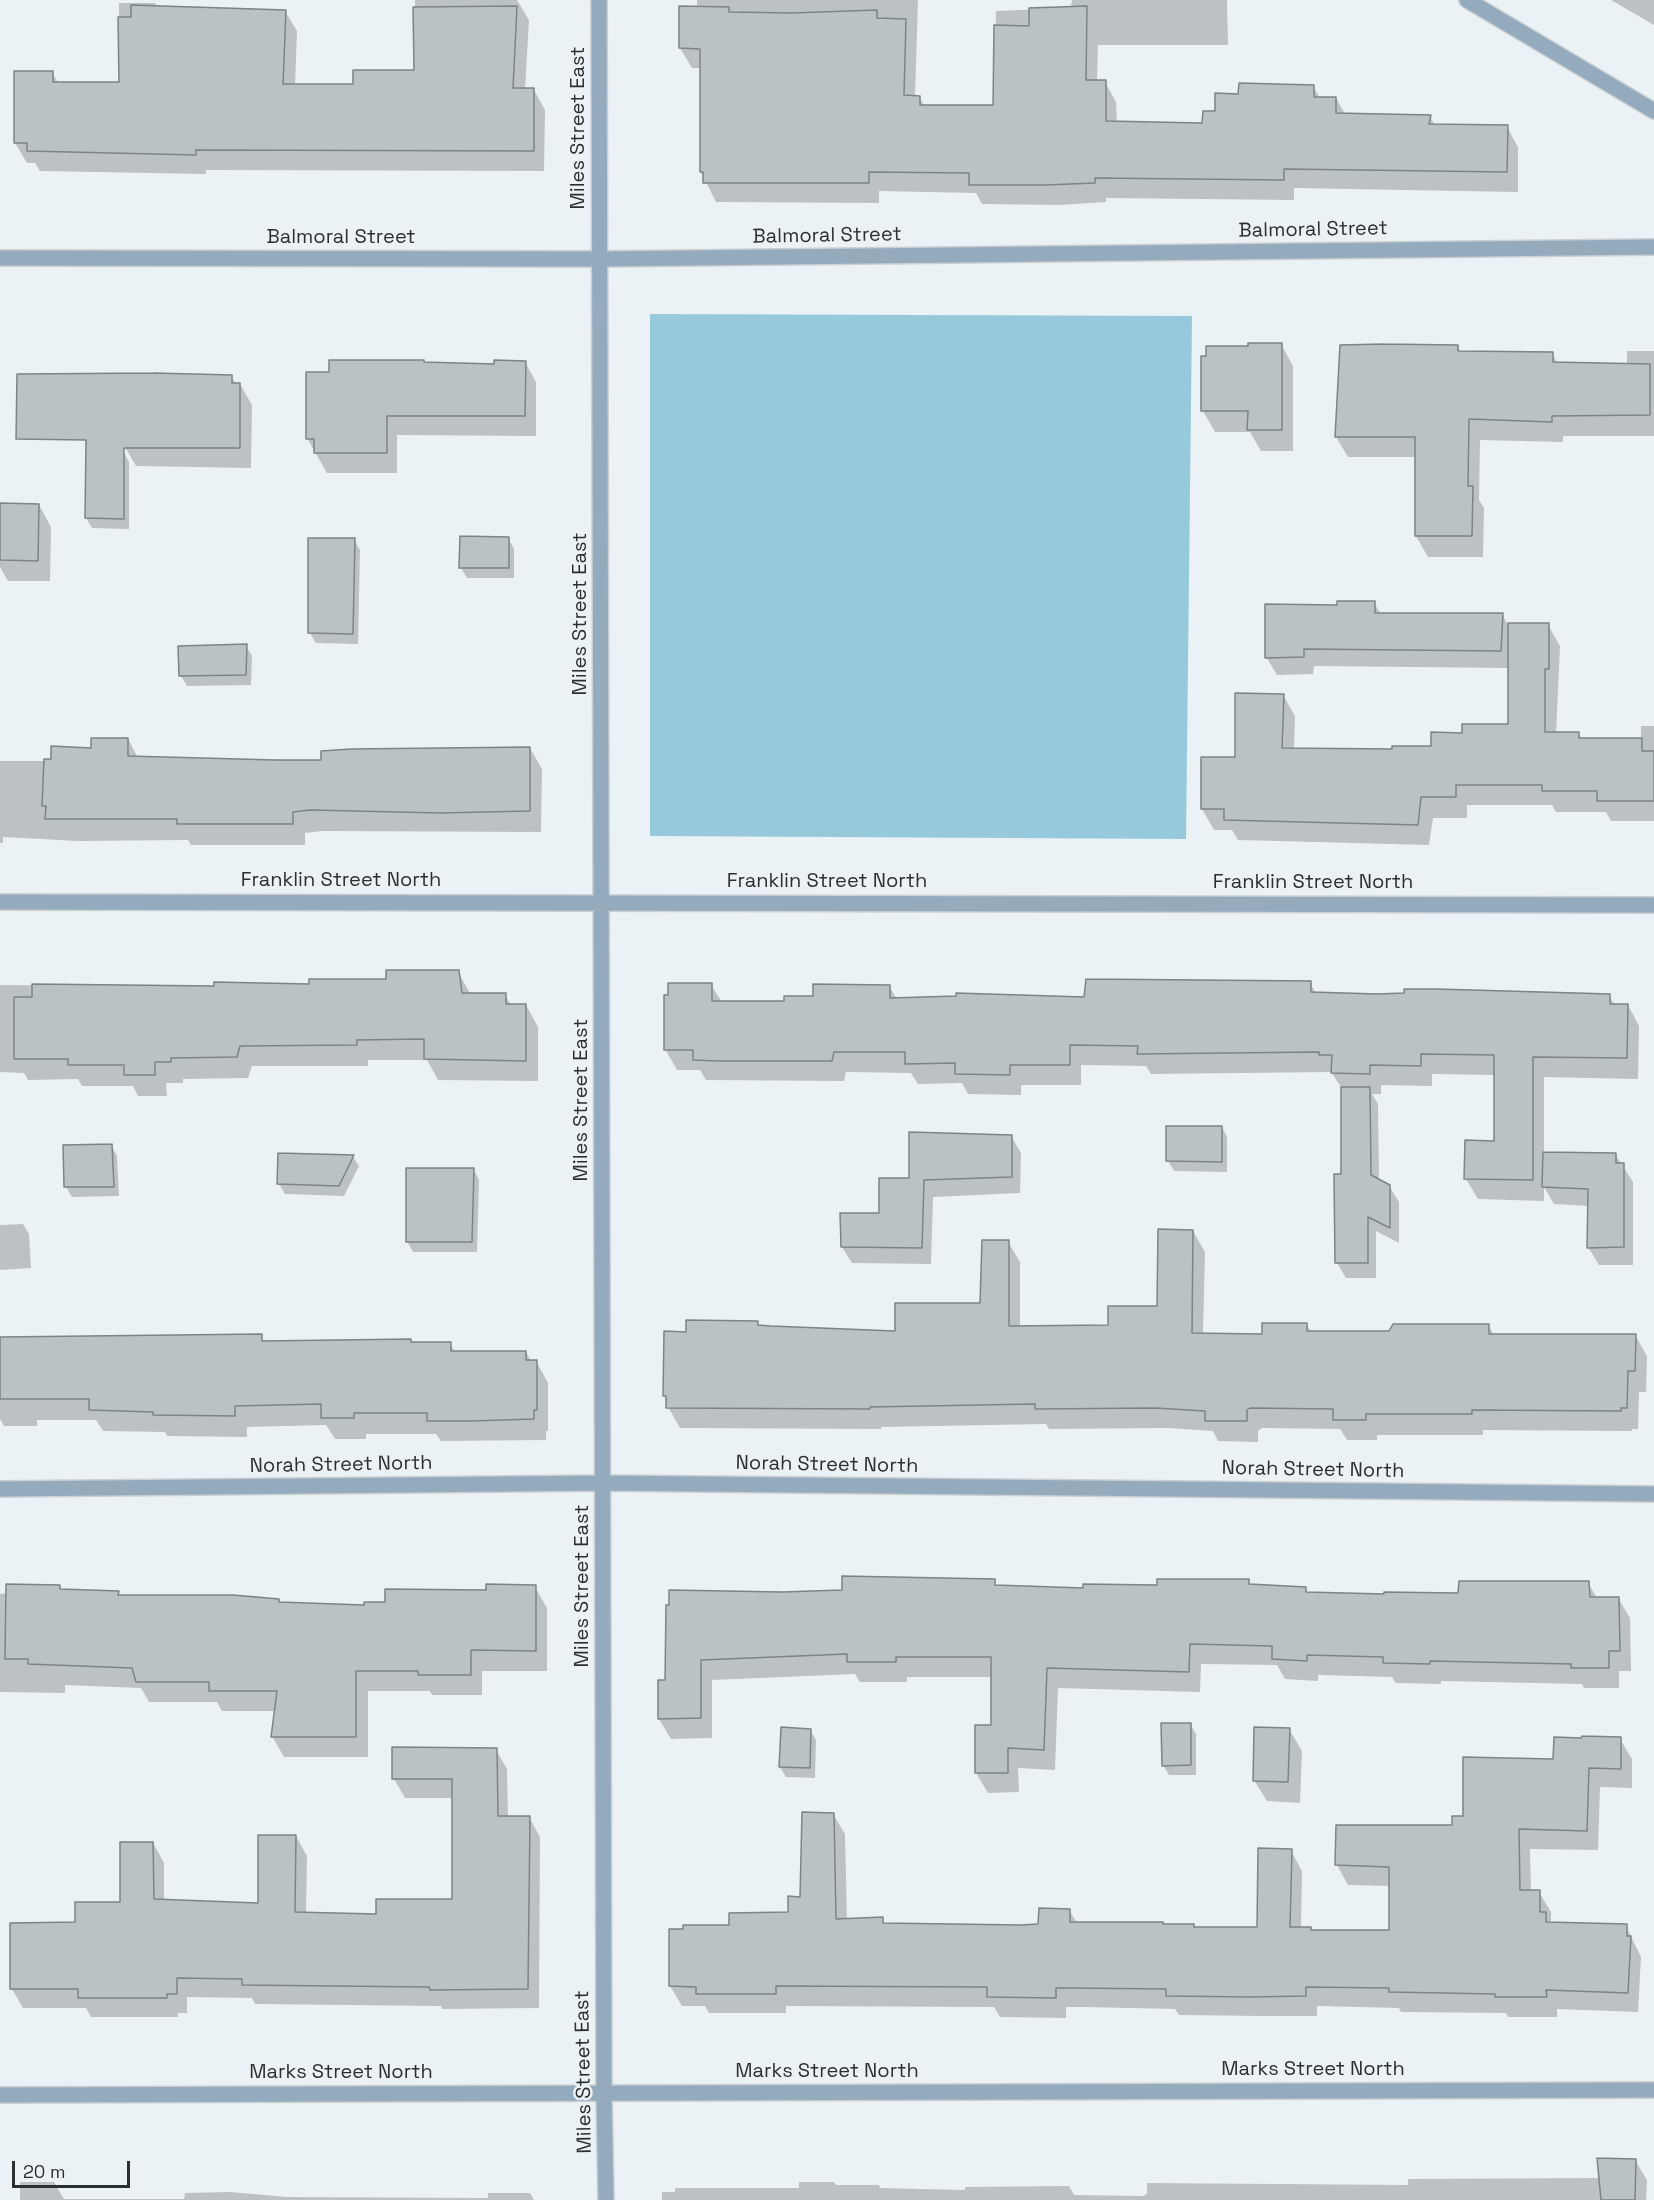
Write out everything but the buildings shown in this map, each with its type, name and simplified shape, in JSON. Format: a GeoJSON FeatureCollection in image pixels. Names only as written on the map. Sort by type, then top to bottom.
{"type":"FeatureCollection","features":[{"type":"Feature","properties":{"kind":"street","name":"Miles Street East"},"geometry":{"type":"LineString","coordinates":[[599,0],[606,2200]]}},
{"type":"Feature","properties":{"kind":"street"},"geometry":{"type":"LineString","coordinates":[[1467,0],[1654,111]]}},
{"type":"Feature","properties":{"kind":"street","name":"Balmoral Street"},"geometry":{"type":"LineString","coordinates":[[0,258],[601,259],[1654,247]]}},
{"type":"Feature","properties":{"kind":"street","name":"Franklin Street North"},"geometry":{"type":"LineString","coordinates":[[0,902],[1654,905]]}},
{"type":"Feature","properties":{"kind":"street","name":"Norah Street North"},"geometry":{"type":"LineString","coordinates":[[0,1489],[604,1483],[1654,1494]]}},
{"type":"Feature","properties":{"kind":"street","name":"Marks Street North"},"geometry":{"type":"LineString","coordinates":[[0,2095],[1654,2090]]}},
{"type":"Feature","properties":{"kind":"shaded area"},"geometry":{"type":"Polygon","coordinates":[[[650,314],[1192,316],[1186,839],[650,836],[650,314]]]}}]}
